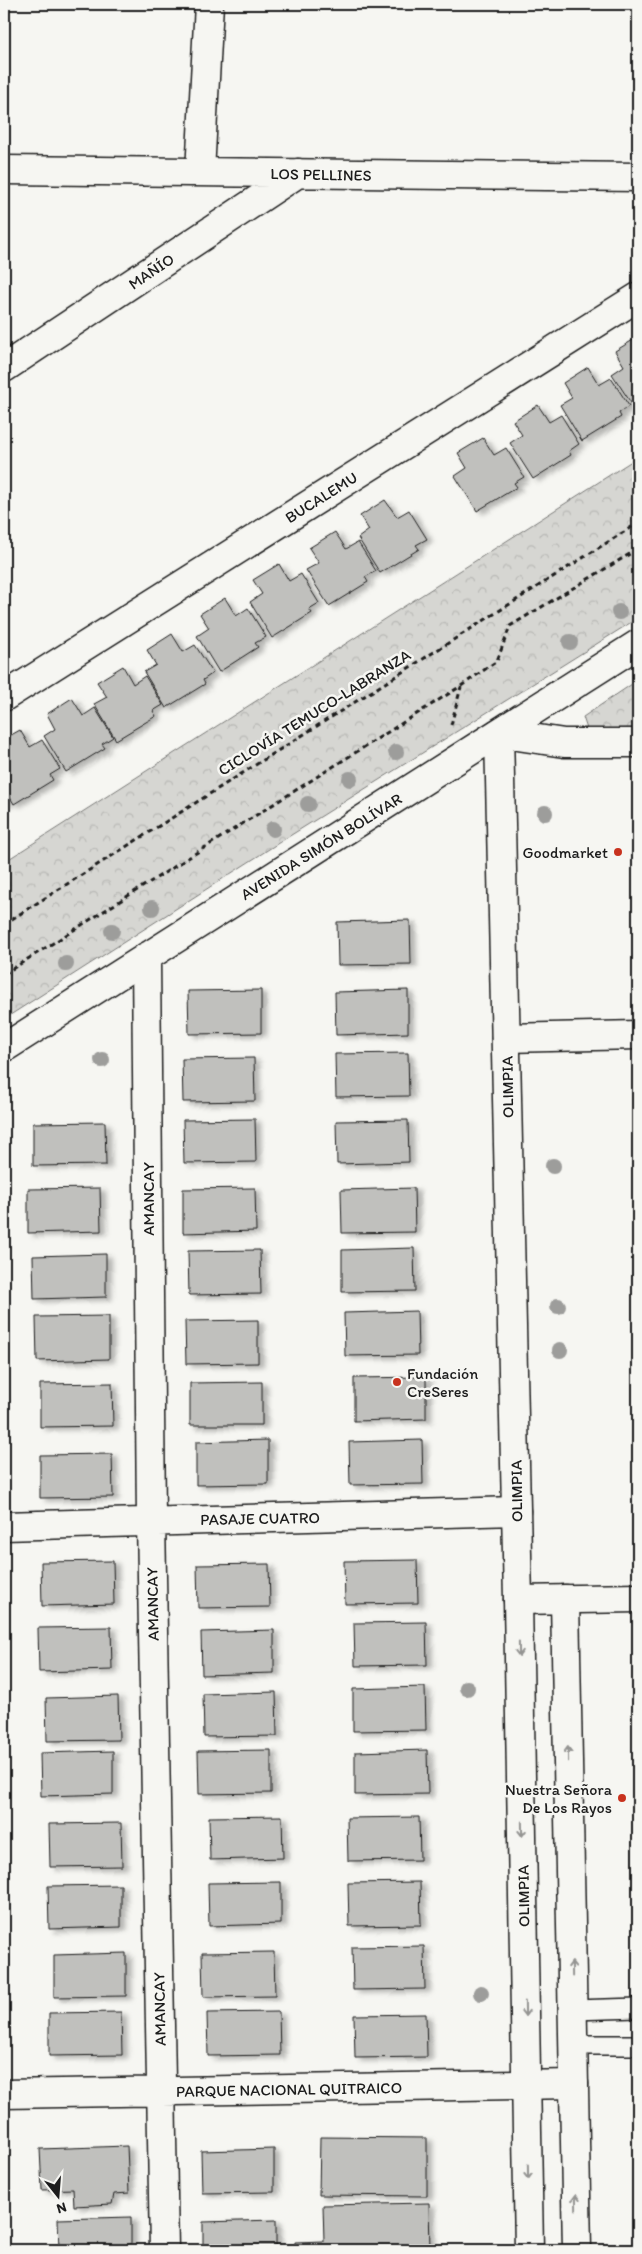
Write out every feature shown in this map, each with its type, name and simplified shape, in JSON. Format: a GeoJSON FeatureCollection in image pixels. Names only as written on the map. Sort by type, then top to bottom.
{"type":"FeatureCollection","features":[{"type":"Feature","properties":{"kind":"street"},"geometry":{"type":"LineString","coordinates":[[200,172],[209,4]]}},
{"type":"Feature","properties":{"kind":"street","name":"LOS PELLINES"},"geometry":{"type":"LineString","coordinates":[[4,170],[638,177]]}},
{"type":"Feature","properties":{"kind":"street","name":"MAÑÍO"},"geometry":{"type":"LineString","coordinates":[[4,368],[298,174]]}},
{"type":"Feature","properties":{"kind":"street","name":"BUCALEMU"},"geometry":{"type":"LineString","coordinates":[[4,697],[638,297]]}},
{"type":"Feature","properties":{"kind":"street","name":"AVENIDA SIMÓN BOLÍVAR"},"geometry":{"type":"LineString","coordinates":[[4,1048],[638,644]]}},
{"type":"Feature","properties":{"kind":"street"},"geometry":{"type":"LineString","coordinates":[[499,733],[564,743],[638,743]]}},
{"type":"Feature","properties":{"kind":"street","name":"OLIMPIA"},"geometry":{"type":"LineString","coordinates":[[499,733],[518,1600],[529,2250]]}},
{"type":"Feature","properties":{"kind":"street","name":"AMANCAY"},"geometry":{"type":"LineString","coordinates":[[146,958],[151,1520],[164,2250]]}},
{"type":"Feature","properties":{"kind":"street"},"geometry":{"type":"LineString","coordinates":[[506,1038],[638,1035]]}},
{"type":"Feature","properties":{"kind":"street","name":"PASAJE CUATRO"},"geometry":{"type":"LineString","coordinates":[[4,1526],[151,1520],[516,1511]]}},
{"type":"Feature","properties":{"kind":"street"},"geometry":{"type":"LineString","coordinates":[[518,1600],[638,1598]]}},
{"type":"Feature","properties":{"kind":"street"},"geometry":{"type":"LineString","coordinates":[[565,1599],[577,2250]]}},
{"type":"Feature","properties":{"kind":"street","name":"PARQUE NACIONAL QUITRAICO"},"geometry":{"type":"LineString","coordinates":[[4,2094],[574,2084]]}},
{"type":"Feature","properties":{"kind":"lane"},"geometry":{"type":"LineString","coordinates":[[573,2010],[638,2008]]}},
{"type":"Feature","properties":{"kind":"lane"},"geometry":{"type":"LineString","coordinates":[[574,2045],[638,2045]]}},
{"type":"Feature","properties":{"kind":"path","name":"CICLOVÍA TEMUCO-LABRANZA"},"geometry":{"type":"LineString","coordinates":[[4,924],[638,522]]}},
{"type":"Feature","properties":{"kind":"path"},"geometry":{"type":"LineString","coordinates":[[4,974],[461,686],[497,661],[510,626],[638,549]]}},
{"type":"Feature","properties":{"kind":"green space"},"geometry":{"type":"Polygon","coordinates":[[[638,457],[638,618],[280,842],[4,1019],[4,862],[638,457]]]}},
{"type":"Feature","properties":{"kind":"green space"},"geometry":{"type":"Polygon","coordinates":[[[638,680],[638,728],[587,729],[583,717],[638,680]]]}},
{"type":"Feature","properties":{"kind":"building"},"geometry":{"type":"Polygon","coordinates":[[[638,337],[638,407],[635,409],[612,374],[624,366],[615,351],[638,337]]]}},
{"type":"Feature","properties":{"kind":"building"},"geometry":{"type":"Polygon","coordinates":[[[588,367],[599,385],[611,378],[629,406],[619,413],[621,417],[582,441],[560,405],[572,398],[563,383],[588,367]]]}},
{"type":"Feature","properties":{"kind":"building"},"geometry":{"type":"Polygon","coordinates":[[[538,405],[549,422],[561,415],[579,444],[569,451],[571,455],[533,479],[510,443],[522,435],[513,421],[538,405]]]}},
{"type":"Feature","properties":{"kind":"building"},"geometry":{"type":"Polygon","coordinates":[[[483,438],[494,455],[506,448],[524,477],[514,483],[517,487],[477,511],[455,476],[467,468],[458,453],[483,438]]]}},
{"type":"Feature","properties":{"kind":"building"},"geometry":{"type":"Polygon","coordinates":[[[385,500],[397,517],[409,510],[427,539],[416,545],[419,549],[380,573],[358,538],[369,530],[360,516],[385,500]]]}},
{"type":"Feature","properties":{"kind":"building"},"geometry":{"type":"Polygon","coordinates":[[[335,532],[346,549],[358,542],[376,571],[365,577],[368,582],[329,606],[306,570],[319,563],[309,548],[335,532]]]}},
{"type":"Feature","properties":{"kind":"building"},"geometry":{"type":"Polygon","coordinates":[[[279,564],[289,581],[301,574],[319,603],[309,609],[312,613],[272,638],[250,602],[262,594],[253,580],[279,564]]]}},
{"type":"Feature","properties":{"kind":"building"},"geometry":{"type":"Polygon","coordinates":[[[225,598],[236,616],[248,608],[266,637],[255,643],[258,647],[219,672],[197,636],[209,628],[200,614],[225,598]]]}},
{"type":"Feature","properties":{"kind":"building"},"geometry":{"type":"Polygon","coordinates":[[[172,634],[183,652],[195,645],[213,673],[203,680],[205,684],[166,708],[144,672],[156,665],[147,650],[172,634]]]}},
{"type":"Feature","properties":{"kind":"building"},"geometry":{"type":"Polygon","coordinates":[[[123,666],[133,684],[145,676],[163,705],[153,711],[156,716],[116,740],[94,704],[107,697],[97,682],[123,666]]]}},
{"type":"Feature","properties":{"kind":"building"},"geometry":{"type":"Polygon","coordinates":[[[72,698],[83,716],[95,708],[113,737],[102,744],[105,748],[66,772],[44,736],[55,729],[47,714],[72,698]]]}},
{"type":"Feature","properties":{"kind":"building"},"geometry":{"type":"Polygon","coordinates":[[[20,730],[30,747],[42,740],[60,769],[50,775],[53,780],[14,804],[4,787],[4,739],[20,730]]]}},
{"type":"Feature","properties":{"kind":"building"},"geometry":{"type":"Polygon","coordinates":[[[4,791],[10,801],[4,805],[4,791]]]}},
{"type":"Feature","properties":{"kind":"building"},"geometry":{"type":"Polygon","coordinates":[[[410,920],[411,964],[338,965],[337,922],[410,920]]]}},
{"type":"Feature","properties":{"kind":"building"},"geometry":{"type":"Polygon","coordinates":[[[261,990],[261,1033],[189,1034],[188,991],[261,990]]]}},
{"type":"Feature","properties":{"kind":"building"},"geometry":{"type":"Polygon","coordinates":[[[408,990],[408,1033],[336,1035],[335,992],[408,990]]]}},
{"type":"Feature","properties":{"kind":"building"},"geometry":{"type":"Polygon","coordinates":[[[408,1053],[409,1096],[336,1097],[335,1054],[408,1053]]]}},
{"type":"Feature","properties":{"kind":"building"},"geometry":{"type":"Polygon","coordinates":[[[254,1058],[255,1101],[183,1102],[182,1059],[254,1058]]]}},
{"type":"Feature","properties":{"kind":"building"},"geometry":{"type":"Polygon","coordinates":[[[255,1119],[256,1162],[184,1163],[183,1120],[255,1119]]]}},
{"type":"Feature","properties":{"kind":"building"},"geometry":{"type":"Polygon","coordinates":[[[408,1120],[409,1162],[337,1164],[336,1121],[408,1120]]]}},
{"type":"Feature","properties":{"kind":"building"},"geometry":{"type":"Polygon","coordinates":[[[105,1122],[106,1165],[33,1166],[33,1123],[105,1122]]]}},
{"type":"Feature","properties":{"kind":"building"},"geometry":{"type":"Polygon","coordinates":[[[100,1188],[101,1231],[28,1233],[28,1189],[100,1188]]]}},
{"type":"Feature","properties":{"kind":"building"},"geometry":{"type":"Polygon","coordinates":[[[255,1188],[256,1231],[183,1233],[183,1189],[255,1188]]]}},
{"type":"Feature","properties":{"kind":"building"},"geometry":{"type":"Polygon","coordinates":[[[414,1188],[415,1232],[342,1233],[341,1190],[414,1188]]]}},
{"type":"Feature","properties":{"kind":"building"},"geometry":{"type":"Polygon","coordinates":[[[414,1248],[415,1291],[342,1292],[342,1250],[414,1248]]]}},
{"type":"Feature","properties":{"kind":"building"},"geometry":{"type":"Polygon","coordinates":[[[260,1250],[261,1294],[189,1295],[188,1251],[260,1250]]]}},
{"type":"Feature","properties":{"kind":"building"},"geometry":{"type":"Polygon","coordinates":[[[106,1254],[106,1297],[34,1299],[33,1256],[106,1254]]]}},
{"type":"Feature","properties":{"kind":"building"},"geometry":{"type":"Polygon","coordinates":[[[417,1311],[418,1355],[345,1356],[344,1313],[417,1311]]]}},
{"type":"Feature","properties":{"kind":"building"},"geometry":{"type":"Polygon","coordinates":[[[109,1316],[109,1359],[37,1361],[36,1317],[109,1316]]]}},
{"type":"Feature","properties":{"kind":"building"},"geometry":{"type":"Polygon","coordinates":[[[258,1320],[258,1363],[186,1364],[185,1321],[258,1320]]]}},
{"type":"Feature","properties":{"kind":"building"},"geometry":{"type":"Polygon","coordinates":[[[426,1377],[426,1419],[354,1421],[354,1378],[426,1377]]]}},
{"type":"Feature","properties":{"kind":"building"},"geometry":{"type":"Polygon","coordinates":[[[262,1382],[262,1425],[190,1425],[190,1383],[262,1382]]]}},
{"type":"Feature","properties":{"kind":"building"},"geometry":{"type":"Polygon","coordinates":[[[112,1383],[113,1426],[40,1427],[40,1384],[112,1383]]]}},
{"type":"Feature","properties":{"kind":"building"},"geometry":{"type":"Polygon","coordinates":[[[268,1440],[268,1484],[196,1485],[196,1442],[268,1440]]]}},
{"type":"Feature","properties":{"kind":"building"},"geometry":{"type":"Polygon","coordinates":[[[422,1440],[423,1484],[350,1485],[349,1442],[422,1440]]]}},
{"type":"Feature","properties":{"kind":"building"},"geometry":{"type":"Polygon","coordinates":[[[112,1454],[113,1497],[40,1498],[40,1455],[112,1454]]]}},
{"type":"Feature","properties":{"kind":"building"},"geometry":{"type":"Polygon","coordinates":[[[417,1560],[418,1603],[345,1604],[344,1561],[417,1560]]]}},
{"type":"Feature","properties":{"kind":"building"},"geometry":{"type":"Polygon","coordinates":[[[113,1561],[114,1604],[42,1606],[41,1562],[113,1561]]]}},
{"type":"Feature","properties":{"kind":"building"},"geometry":{"type":"Polygon","coordinates":[[[269,1564],[270,1607],[198,1608],[197,1565],[269,1564]]]}},
{"type":"Feature","properties":{"kind":"building"},"geometry":{"type":"Polygon","coordinates":[[[426,1622],[427,1665],[355,1666],[354,1623],[426,1622]]]}},
{"type":"Feature","properties":{"kind":"building"},"geometry":{"type":"Polygon","coordinates":[[[111,1627],[112,1670],[39,1672],[38,1628],[111,1627]]]}},
{"type":"Feature","properties":{"kind":"building"},"geometry":{"type":"Polygon","coordinates":[[[274,1630],[274,1673],[202,1675],[201,1632],[274,1630]]]}},
{"type":"Feature","properties":{"kind":"building"},"geometry":{"type":"Polygon","coordinates":[[[425,1687],[426,1730],[353,1731],[353,1689],[425,1687]]]}},
{"type":"Feature","properties":{"kind":"building"},"geometry":{"type":"Polygon","coordinates":[[[276,1692],[277,1736],[204,1737],[203,1694],[276,1692]]]}},
{"type":"Feature","properties":{"kind":"building"},"geometry":{"type":"Polygon","coordinates":[[[118,1696],[119,1740],[47,1741],[46,1698],[118,1696]]]}},
{"type":"Feature","properties":{"kind":"building"},"geometry":{"type":"Polygon","coordinates":[[[271,1750],[271,1793],[199,1794],[198,1751],[271,1750]]]}},
{"type":"Feature","properties":{"kind":"building"},"geometry":{"type":"Polygon","coordinates":[[[427,1750],[428,1794],[355,1795],[355,1752],[427,1750]]]}},
{"type":"Feature","properties":{"kind":"building"},"geometry":{"type":"Polygon","coordinates":[[[113,1751],[113,1794],[41,1796],[40,1753],[113,1751]]]}},
{"type":"Feature","properties":{"kind":"building"},"geometry":{"type":"Polygon","coordinates":[[[282,1816],[283,1858],[210,1860],[209,1817],[282,1816]]]}},
{"type":"Feature","properties":{"kind":"building"},"geometry":{"type":"Polygon","coordinates":[[[419,1817],[420,1860],[348,1861],[347,1818],[419,1817]]]}},
{"type":"Feature","properties":{"kind":"building"},"geometry":{"type":"Polygon","coordinates":[[[121,1823],[122,1866],[50,1867],[49,1824],[121,1823]]]}},
{"type":"Feature","properties":{"kind":"building"},"geometry":{"type":"Polygon","coordinates":[[[281,1882],[281,1924],[209,1926],[208,1883],[281,1882]]]}},
{"type":"Feature","properties":{"kind":"building"},"geometry":{"type":"Polygon","coordinates":[[[420,1882],[421,1925],[349,1926],[348,1883],[420,1882]]]}},
{"type":"Feature","properties":{"kind":"building"},"geometry":{"type":"Polygon","coordinates":[[[121,1885],[121,1927],[49,1929],[48,1886],[121,1885]]]}},
{"type":"Feature","properties":{"kind":"building"},"geometry":{"type":"Polygon","coordinates":[[[424,1946],[425,1989],[353,1990],[352,1947],[424,1946]]]}},
{"type":"Feature","properties":{"kind":"building"},"geometry":{"type":"Polygon","coordinates":[[[274,1952],[275,1996],[203,1997],[202,1953],[274,1952]]]}},
{"type":"Feature","properties":{"kind":"building"},"geometry":{"type":"Polygon","coordinates":[[[126,1953],[126,1996],[54,1997],[54,1955],[126,1953]]]}},
{"type":"Feature","properties":{"kind":"building"},"geometry":{"type":"Polygon","coordinates":[[[121,2012],[122,2055],[49,2056],[49,2013],[121,2012]]]}},
{"type":"Feature","properties":{"kind":"building"},"geometry":{"type":"Polygon","coordinates":[[[279,2012],[280,2055],[208,2056],[207,2013],[279,2012]]]}},
{"type":"Feature","properties":{"kind":"building"},"geometry":{"type":"Polygon","coordinates":[[[426,2014],[427,2057],[355,2058],[354,2015],[426,2014]]]}},
{"type":"Feature","properties":{"kind":"building"},"geometry":{"type":"Polygon","coordinates":[[[320,2137],[427,2138],[427,2196],[319,2195],[320,2137]]]}},
{"type":"Feature","properties":{"kind":"building"},"geometry":{"type":"Polygon","coordinates":[[[127,2146],[129,2193],[114,2194],[112,2204],[74,2206],[73,2189],[42,2190],[40,2149],[127,2146]]]}},
{"type":"Feature","properties":{"kind":"building"},"geometry":{"type":"Polygon","coordinates":[[[274,2149],[274,2192],[202,2193],[201,2151],[274,2149]]]}},
{"type":"Feature","properties":{"kind":"building"},"geometry":{"type":"Polygon","coordinates":[[[429,2203],[430,2250],[295,2250],[295,2242],[324,2241],[323,2205],[429,2203]]]}},
{"type":"Feature","properties":{"kind":"building"},"geometry":{"type":"Polygon","coordinates":[[[131,2217],[131,2250],[59,2250],[58,2219],[131,2217]]]}},
{"type":"Feature","properties":{"kind":"building"},"geometry":{"type":"Polygon","coordinates":[[[276,2220],[276,2250],[203,2250],[203,2222],[276,2220]]]}},
{"type":"Feature","properties":{"kind":"place","name":"Goodmarket"},"geometry":{"type":"Point","coordinates":[618,852]}},
{"type":"Feature","properties":{"kind":"place","name":"Fundación CreSeres"},"geometry":{"type":"Point","coordinates":[397,1382]}},
{"type":"Feature","properties":{"kind":"place","name":"Nuestra Señora De Los Rayos"},"geometry":{"type":"Point","coordinates":[622,1798]}}]}
